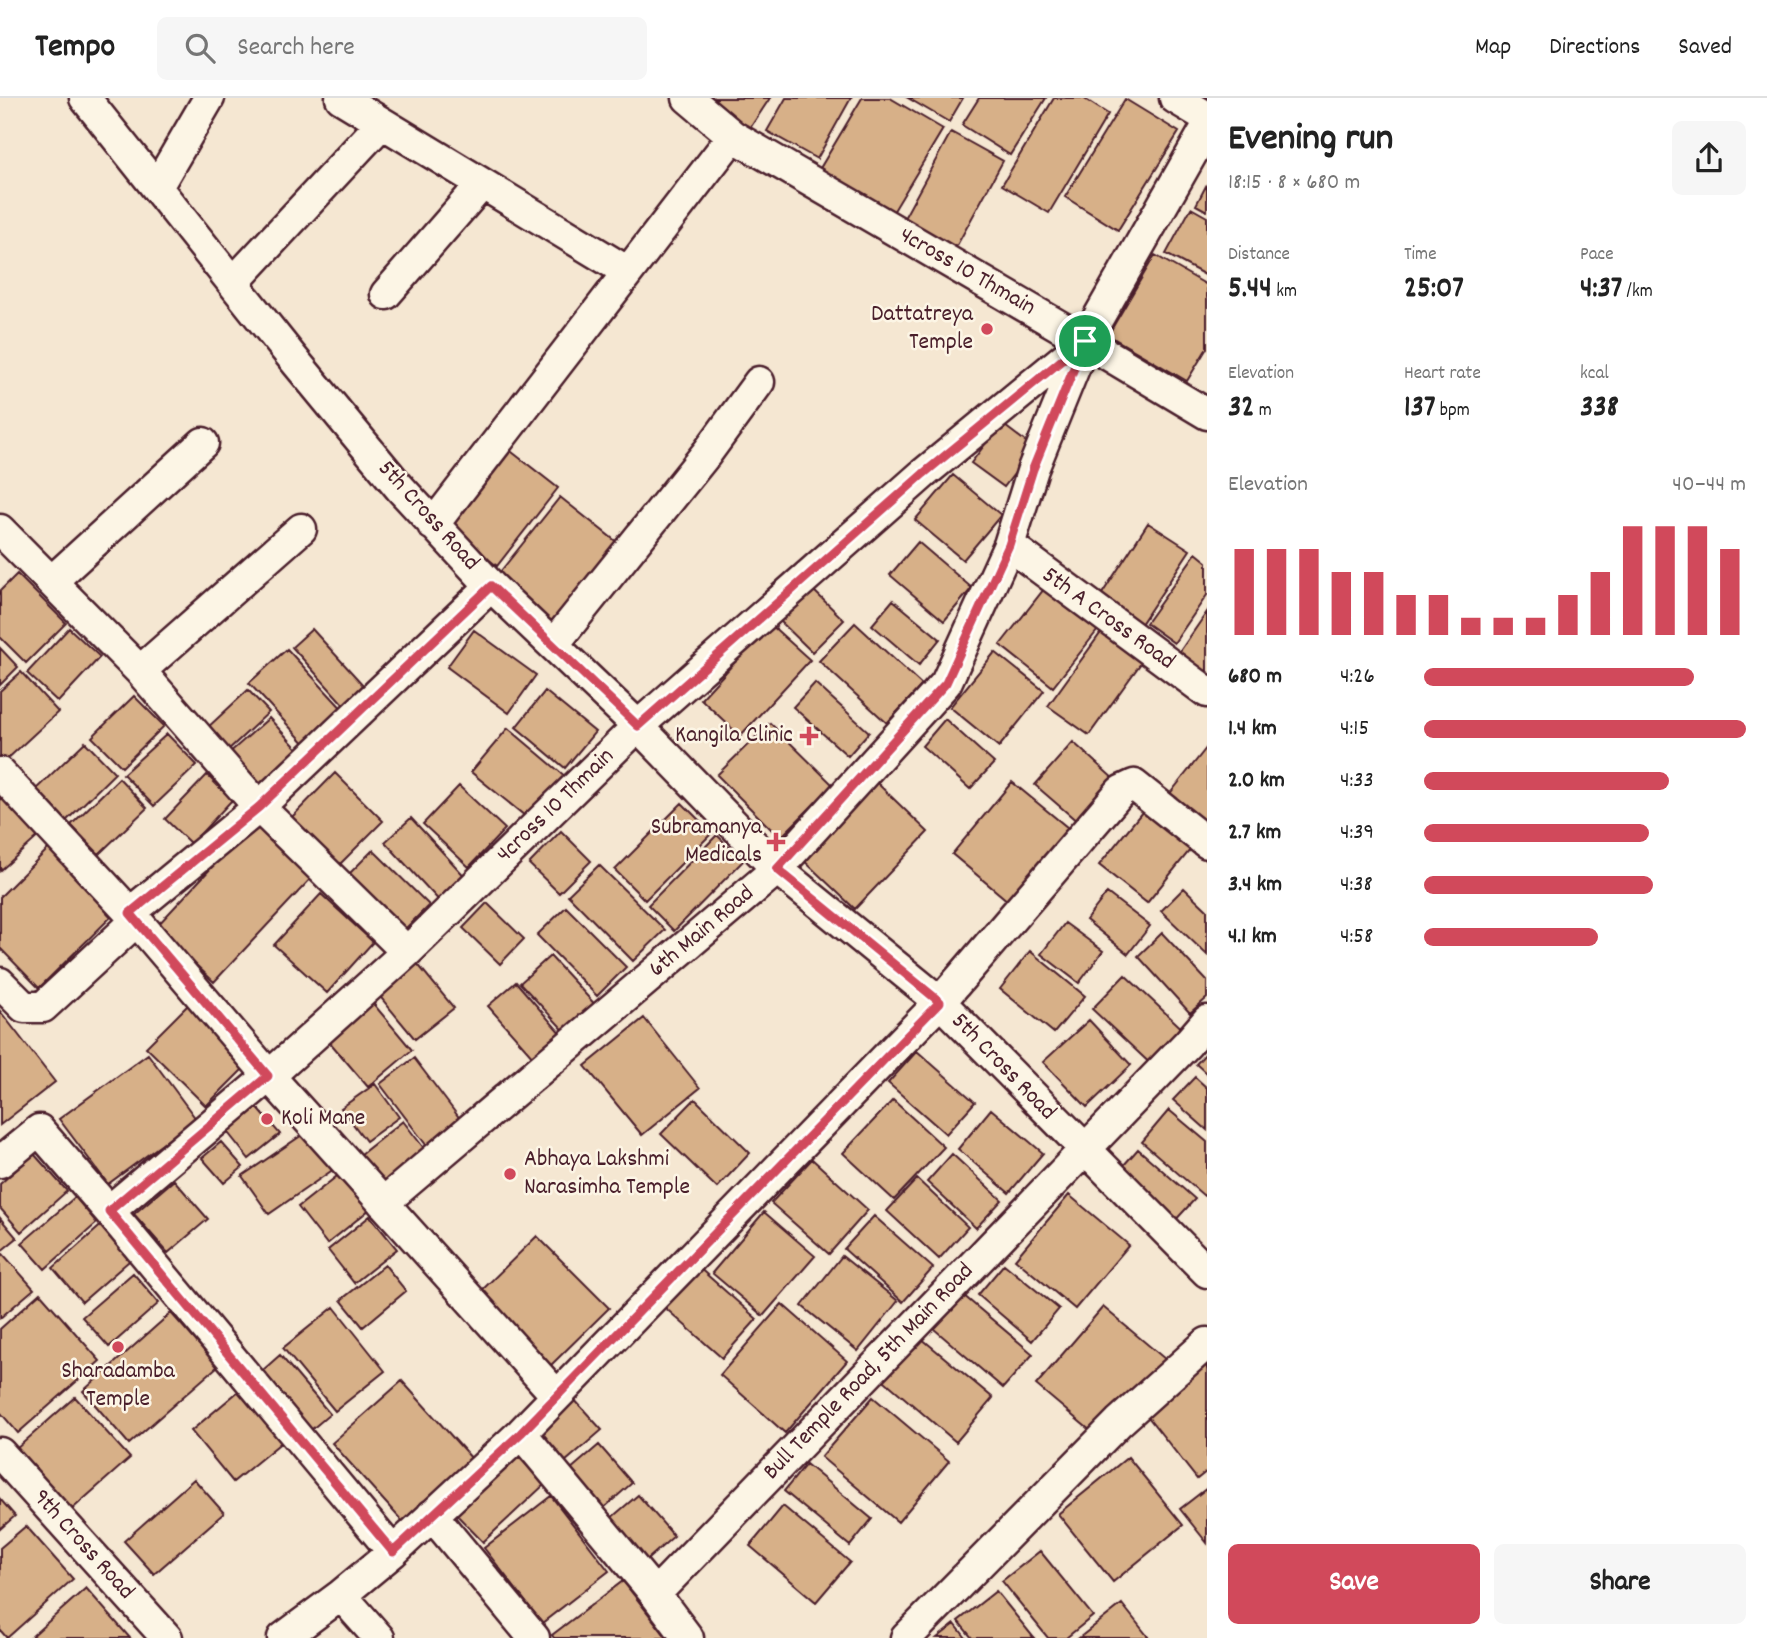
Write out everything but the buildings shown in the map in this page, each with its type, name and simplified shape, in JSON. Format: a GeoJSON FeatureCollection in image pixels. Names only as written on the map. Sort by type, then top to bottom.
{"type":"FeatureCollection","features":[{"type":"Feature","properties":{"kind":"street"},"geometry":{"type":"LineString","coordinates":[[157,187],[209,98]]}},
{"type":"Feature","properties":{"kind":"street"},"geometry":{"type":"LineString","coordinates":[[341,98],[628,272]]}},
{"type":"Feature","properties":{"kind":"street","name":"4cross 10 Thmain"},"geometry":{"type":"LineString","coordinates":[[109,1211],[268,1076],[407,952],[638,726],[923,474],[1085,341],[733,136],[688,98]]}},
{"type":"Feature","properties":{"kind":"street"},"geometry":{"type":"LineString","coordinates":[[1175,98],[1207,117]]}},
{"type":"Feature","properties":{"kind":"street","name":"5th Cross Road"},"geometry":{"type":"LineString","coordinates":[[87,99],[308,377],[433,525],[491,586],[638,726],[777,869],[940,1002],[1207,1272]]}},
{"type":"Feature","properties":{"kind":"street"},"geometry":{"type":"LineString","coordinates":[[233,283],[382,123]]}},
{"type":"Feature","properties":{"kind":"street","name":"6th Main Road"},"geometry":{"type":"LineString","coordinates":[[383,1203],[777,869],[946,683],[1009,545],[1033,469],[1085,341],[1207,127]]}},
{"type":"Feature","properties":{"kind":"street"},"geometry":{"type":"LineString","coordinates":[[433,525],[733,136]]}},
{"type":"Feature","properties":{"kind":"street"},"geometry":{"type":"LineString","coordinates":[[386,294],[482,184]]}},
{"type":"Feature","properties":{"kind":"street"},"geometry":{"type":"LineString","coordinates":[[1085,341],[1207,414]]}},
{"type":"Feature","properties":{"kind":"street"},"geometry":{"type":"LineString","coordinates":[[553,645],[707,453],[759,382]]}},
{"type":"Feature","properties":{"kind":"street"},"geometry":{"type":"LineString","coordinates":[[52,581],[203,443]]}},
{"type":"Feature","properties":{"kind":"street"},"geometry":{"type":"LineString","coordinates":[[140,671],[301,528]]}},
{"type":"Feature","properties":{"kind":"street"},"geometry":{"type":"LineString","coordinates":[[0,530],[140,671],[259,807],[407,952]]}},
{"type":"Feature","properties":{"kind":"street","name":"5th A Cross Road"},"geometry":{"type":"LineString","coordinates":[[1009,545],[1207,692]]}},
{"type":"Feature","properties":{"kind":"street"},"geometry":{"type":"LineString","coordinates":[[0,983],[24,1007],[44,1007],[133,917],[259,807],[491,586]]}},
{"type":"Feature","properties":{"kind":"street"},"geometry":{"type":"LineString","coordinates":[[0,773],[133,917],[268,1076],[557,1396]]}},
{"type":"Feature","properties":{"kind":"street"},"geometry":{"type":"LineString","coordinates":[[283,1638],[393,1552],[521,1433],[940,1002],[1121,791],[1134,785],[1207,843]]}},
{"type":"Feature","properties":{"kind":"street","name":"Bull Temple Road, 5th Main Road"},"geometry":{"type":"LineString","coordinates":[[655,1594],[1207,1021]]}},
{"type":"Feature","properties":{"kind":"street"},"geometry":{"type":"LineString","coordinates":[[0,1162],[39,1130],[393,1552]]}},
{"type":"Feature","properties":{"kind":"street"},"geometry":{"type":"LineString","coordinates":[[906,1638],[1119,1422],[1207,1343]]}},
{"type":"Feature","properties":{"kind":"street"},"geometry":{"type":"LineString","coordinates":[[521,1433],[655,1594],[688,1638]]}},
{"type":"Feature","properties":{"kind":"street","name":"9th Cross Road"},"geometry":{"type":"LineString","coordinates":[[0,1453],[167,1638]]}},
{"type":"Feature","properties":{"kind":"street"},"geometry":{"type":"LineString","coordinates":[[432,1515],[534,1638]]}},
{"type":"Feature","properties":{"kind":"street"},"geometry":{"type":"LineString","coordinates":[[341,1595],[379,1638]]}},
{"type":"Feature","properties":{"kind":"place","name":"Dattatreya Temple"},"geometry":{"type":"Point","coordinates":[987,329]}},
{"type":"Feature","properties":{"kind":"place","name":"Kangila Clinic"},"geometry":{"type":"Point","coordinates":[809,736]}},
{"type":"Feature","properties":{"kind":"place","name":"Subramanya Medicals"},"geometry":{"type":"Point","coordinates":[776,842]}},
{"type":"Feature","properties":{"kind":"place","name":"Koli Mane"},"geometry":{"type":"Point","coordinates":[267,1119]}},
{"type":"Feature","properties":{"kind":"place","name":"Abhaya Lakshmi Narasimha Temple"},"geometry":{"type":"Point","coordinates":[510,1174]}},
{"type":"Feature","properties":{"kind":"place","name":"Sharadamba Temple"},"geometry":{"type":"Point","coordinates":[118,1347]}},
{"type":"Feature","properties":{"kind":"route"},"geometry":{"type":"LineString","coordinates":[[1085,341],[1033,469],[1009,545],[946,683],[777,869],[940,1002],[521,1433],[393,1552],[109,1211],[268,1076],[130,913],[259,807],[491,586],[638,726],[923,474],[1085,341]]}}]}
